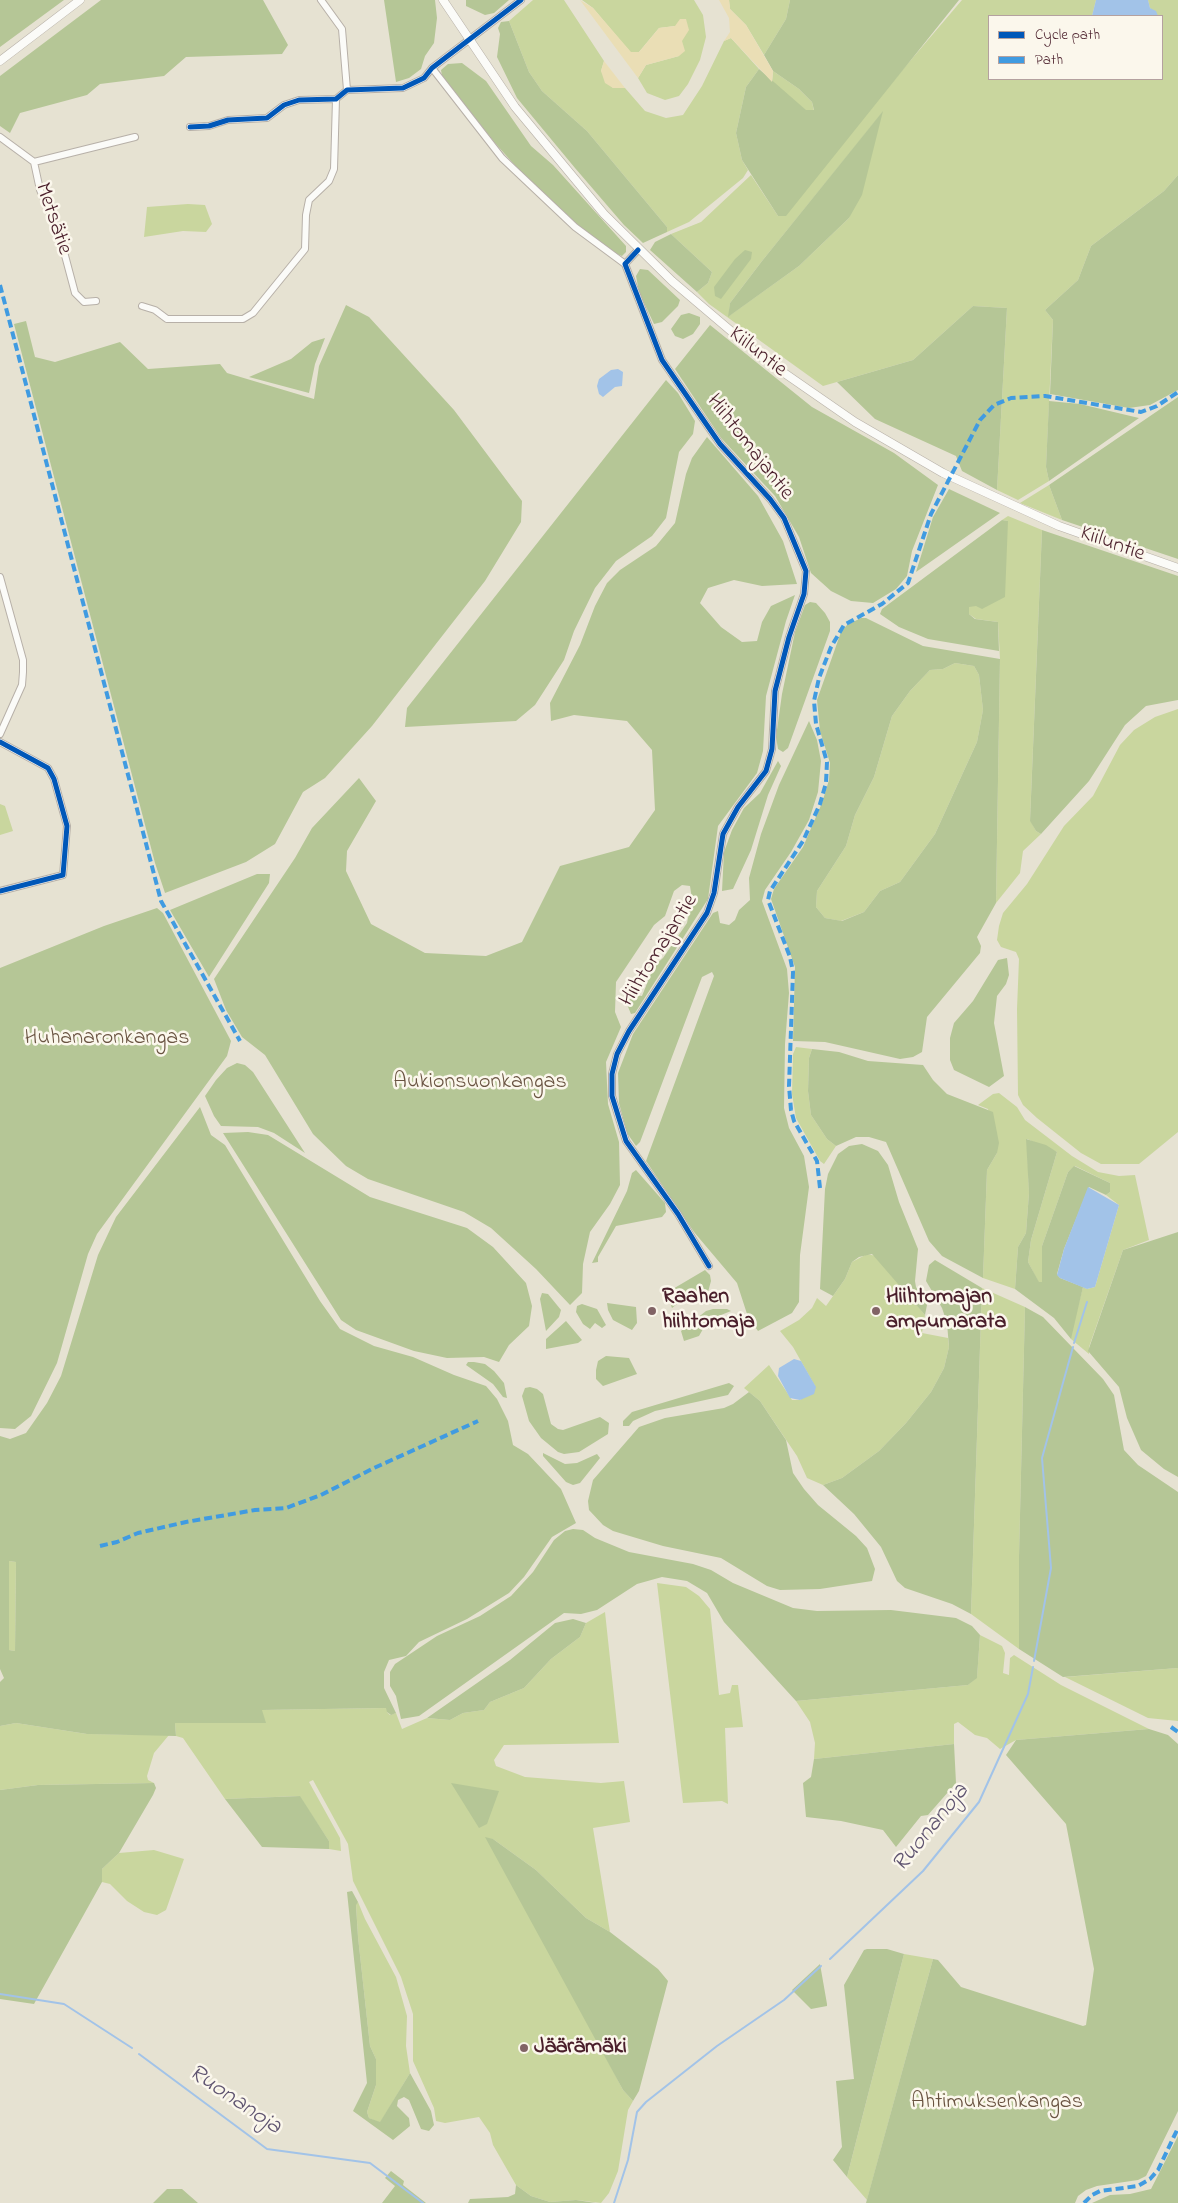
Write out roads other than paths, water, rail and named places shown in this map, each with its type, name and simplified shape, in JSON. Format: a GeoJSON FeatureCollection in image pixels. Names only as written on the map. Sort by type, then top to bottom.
{"type":"FeatureCollection","features":[{"type":"Feature","properties":{"kind":"street"},"geometry":{"type":"LineString","coordinates":[[0,61],[80,0]]}},
{"type":"Feature","properties":{"kind":"street"},"geometry":{"type":"LineString","coordinates":[[321,0],[342,29],[346,90]]}},
{"type":"Feature","properties":{"kind":"street","name":"Kiiluntie"},"geometry":{"type":"LineString","coordinates":[[443,0],[468,40],[526,121],[604,214],[638,250],[722,325],[764,359],[855,422],[943,473],[1020,510],[1096,540],[1178,568]]}},
{"type":"Feature","properties":{"kind":"street"},"geometry":{"type":"LineString","coordinates":[[190,127],[209,126],[228,120],[267,118],[284,106],[299,100],[336,99],[346,90],[403,88],[424,78],[432,68],[521,0]]}},
{"type":"Feature","properties":{"kind":"street"},"geometry":{"type":"LineString","coordinates":[[432,68],[502,158],[575,227],[625,264],[638,250]]}},
{"type":"Feature","properties":{"kind":"street"},"geometry":{"type":"LineString","coordinates":[[142,306],[155,310],[167,319],[242,319],[253,313],[305,249],[306,215],[309,200],[329,181],[334,169],[336,99]]}},
{"type":"Feature","properties":{"kind":"street","name":"Metsätie"},"geometry":{"type":"LineString","coordinates":[[0,137],[34,162],[40,190],[59,233],[75,293],[84,302],[96,301]]}},
{"type":"Feature","properties":{"kind":"street"},"geometry":{"type":"LineString","coordinates":[[34,162],[135,137]]}},
{"type":"Feature","properties":{"kind":"street","name":"Hiihtomajantie"},"geometry":{"type":"LineString","coordinates":[[625,264],[656,346],[668,370],[720,444],[770,499],[784,518],[806,571],[804,594],[789,637],[775,691],[772,749],[766,771],[733,814],[722,834],[714,893],[707,913],[629,1030],[617,1054],[612,1074],[612,1096],[626,1141],[678,1214],[709,1266]]}},
{"type":"Feature","properties":{"kind":"street"},"geometry":{"type":"LineString","coordinates":[[0,577],[23,660],[22,685],[0,734]]}},
{"type":"Feature","properties":{"kind":"street"},"geometry":{"type":"LineString","coordinates":[[0,742],[48,768],[54,779],[67,826],[63,875],[0,892]]}},
{"type":"Feature","properties":{"kind":"water"},"geometry":{"type":"Polygon","coordinates":[[[1096,0],[1148,0],[1150,8],[1156,11],[1158,15],[1092,15],[1096,0]]]}},
{"type":"Feature","properties":{"kind":"water"},"geometry":{"type":"Polygon","coordinates":[[[618,369],[623,372],[622,386],[615,387],[603,397],[599,394],[597,386],[599,379],[611,370],[618,369]]]}},
{"type":"Feature","properties":{"kind":"water"},"geometry":{"type":"Polygon","coordinates":[[[1088,1187],[1119,1205],[1095,1287],[1087,1289],[1057,1275],[1064,1249],[1088,1187]]]}},
{"type":"Feature","properties":{"kind":"water"},"geometry":{"type":"Polygon","coordinates":[[[794,1359],[801,1361],[816,1387],[814,1394],[800,1400],[790,1398],[778,1376],[779,1368],[794,1359]]]}},
{"type":"Feature","properties":{"kind":"waterway","name":"Ruonanoja"},"geometry":{"type":"LineString","coordinates":[[1074,1343],[1087,1302]]}},
{"type":"Feature","properties":{"kind":"waterway","name":"Ruonanoja"},"geometry":{"type":"LineString","coordinates":[[1034,1661],[1051,1568],[1042,1458],[1073,1347]]}},
{"type":"Feature","properties":{"kind":"waterway","name":"Ruonanoja"},"geometry":{"type":"LineString","coordinates":[[830,1959],[923,1871],[979,1802],[1028,1694],[1033,1667]]}},
{"type":"Feature","properties":{"kind":"waterway","name":"Ruonanoja"},"geometry":{"type":"LineString","coordinates":[[614,2203],[628,2160],[637,2112],[646,2102],[717,2046],[784,2000],[821,1966]]}},
{"type":"Feature","properties":{"kind":"waterway","name":"Ruonanoja"},"geometry":{"type":"LineString","coordinates":[[0,1994],[64,2004],[132,2048]]}},
{"type":"Feature","properties":{"kind":"waterway","name":"Ruonanoja"},"geometry":{"type":"LineString","coordinates":[[139,2054],[267,2149],[370,2163],[423,2203]]}},
{"type":"Feature","properties":{"kind":"place","name":"Raahen hiihtomaja"},"geometry":{"type":"Point","coordinates":[652,1311]}},
{"type":"Feature","properties":{"kind":"place","name":"Hiihtomajan ampumarata"},"geometry":{"type":"Point","coordinates":[876,1311]}},
{"type":"Feature","properties":{"kind":"place","name":"Jäärämäki"},"geometry":{"type":"Point","coordinates":[524,2048]}},
{"type":"Feature","properties":{"kind":"park label","name":"Huhanaronkangas"},"geometry":{"type":"Point","coordinates":[107,1039]}},
{"type":"Feature","properties":{"kind":"park label","name":"Aukionsuonkangas"},"geometry":{"type":"Point","coordinates":[480,1083]}},
{"type":"Feature","properties":{"kind":"park label","name":"Ahtimuksenkangas"},"geometry":{"type":"Point","coordinates":[997,2103]}}]}
